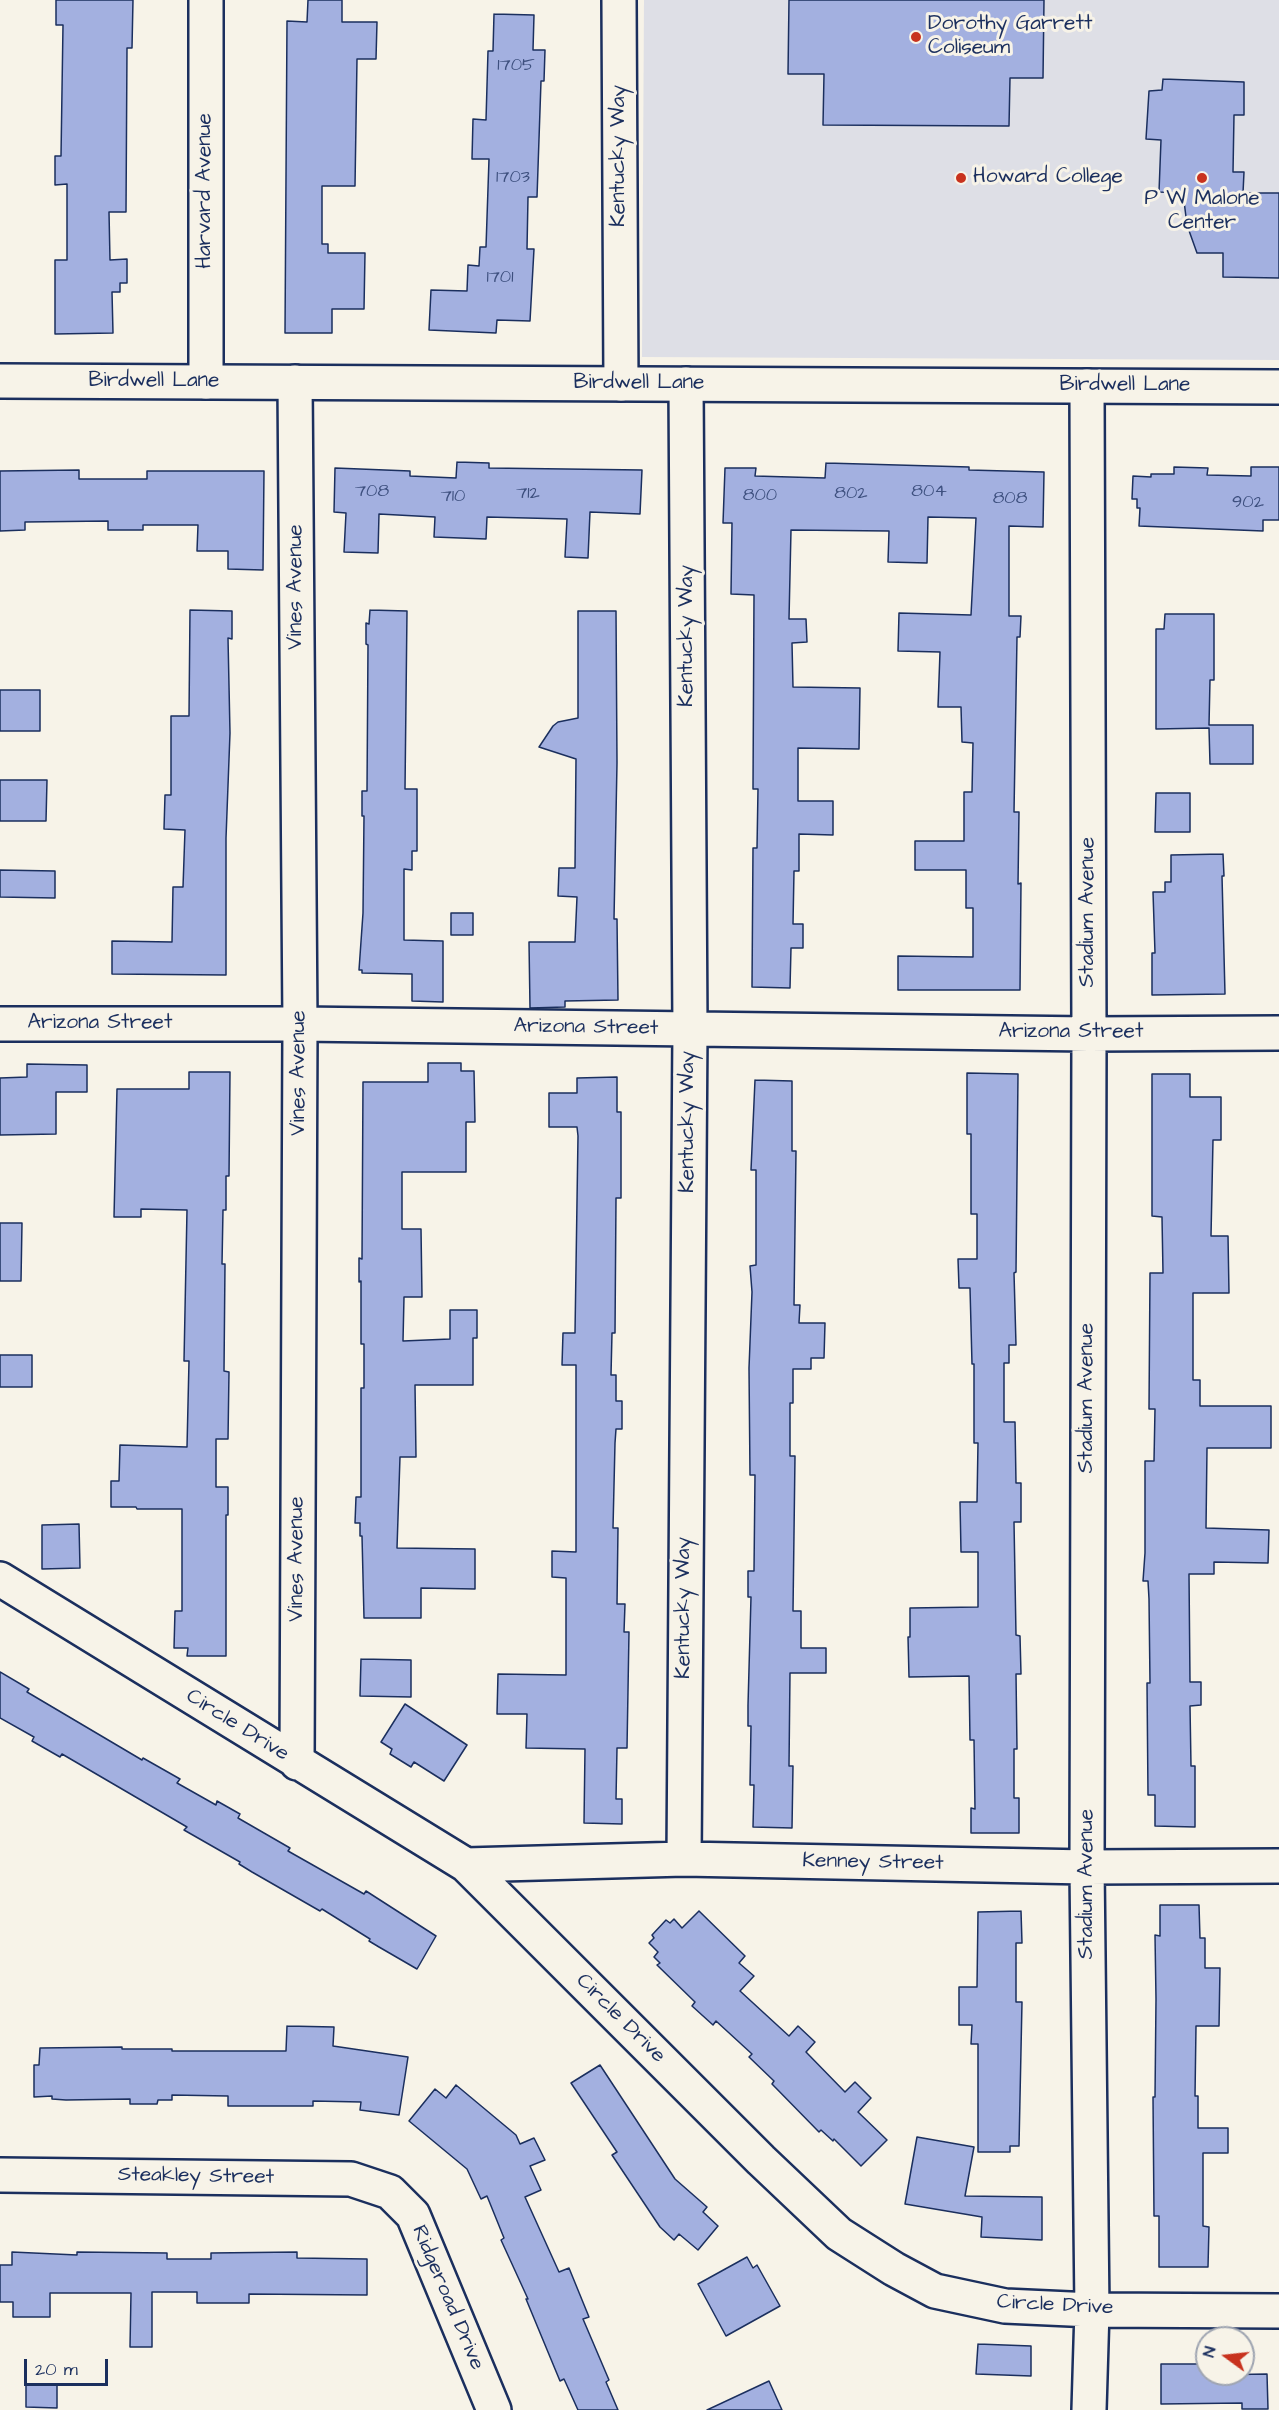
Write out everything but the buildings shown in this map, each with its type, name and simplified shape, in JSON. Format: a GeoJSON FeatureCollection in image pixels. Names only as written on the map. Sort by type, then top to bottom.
{"type":"FeatureCollection","features":[{"type":"Feature","properties":{"kind":"street","name":"Harvard Avenue"},"geometry":{"type":"LineString","coordinates":[[206,0],[206,382]]}},
{"type":"Feature","properties":{"kind":"street","name":"Kentucky Way"},"geometry":{"type":"LineString","coordinates":[[619,0],[621,384]]}},
{"type":"Feature","properties":{"kind":"street","name":"Birdwell Lane"},"geometry":{"type":"LineString","coordinates":[[0,381],[1279,387]]}},
{"type":"Feature","properties":{"kind":"street","name":"Vines Avenue"},"geometry":{"type":"LineString","coordinates":[[295,382],[300,1024],[297,1763]]}},
{"type":"Feature","properties":{"kind":"street","name":"Kentucky Way"},"geometry":{"type":"LineString","coordinates":[[684,1859],[690,1029],[686,384]]}},
{"type":"Feature","properties":{"kind":"street","name":"Stadium Avenue"},"geometry":{"type":"LineString","coordinates":[[1087,386],[1089,1034],[1087,1867],[1092,2310],[1089,2410]]}},
{"type":"Feature","properties":{"kind":"street","name":"Arizona Street"},"geometry":{"type":"LineString","coordinates":[[0,1024],[300,1024],[1089,1034],[1279,1033]]}},
{"type":"Feature","properties":{"kind":"street","name":"Circle Drive"},"geometry":{"type":"LineString","coordinates":[[0,1580],[466,1865],[761,2160],[839,2234],[935,2291],[1005,2306],[1092,2310],[1279,2311]]}},
{"type":"Feature","properties":{"kind":"street","name":"Kenney Street"},"geometry":{"type":"LineString","coordinates":[[466,1865],[684,1859],[1087,1867],[1279,1866]]}},
{"type":"Feature","properties":{"kind":"street","name":"Steakley Street"},"geometry":{"type":"LineString","coordinates":[[0,2175],[351,2179],[390,2192]]}},
{"type":"Feature","properties":{"kind":"street","name":"Ridgeroad Drive"},"geometry":{"type":"LineString","coordinates":[[390,2192],[413,2214],[494,2410]]}},
{"type":"Feature","properties":{"kind":"shaded area","name":"Howard College"},"geometry":{"type":"Polygon","coordinates":[[[644,0],[1279,0],[1279,360],[642,357],[644,0]]]}},
{"type":"Feature","properties":{"kind":"place","name":"Dorothy Garrett Coliseum"},"geometry":{"type":"Point","coordinates":[916,37]}},
{"type":"Feature","properties":{"kind":"place","name":"Howard College"},"geometry":{"type":"Point","coordinates":[961,178]}},
{"type":"Feature","properties":{"kind":"place","name":"P W Malone Center"},"geometry":{"type":"Point","coordinates":[1202,178]}}]}
